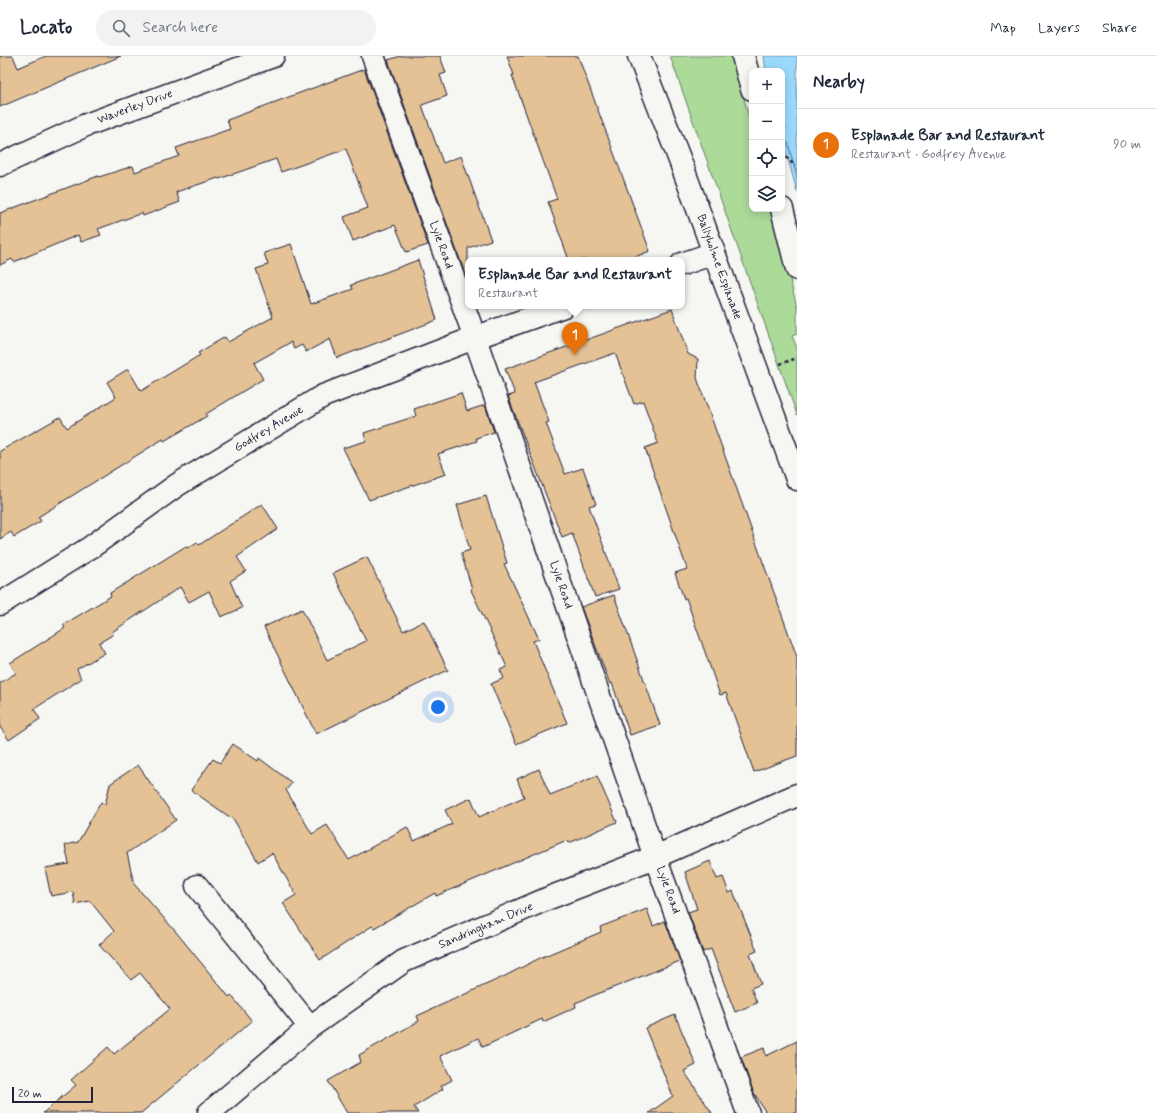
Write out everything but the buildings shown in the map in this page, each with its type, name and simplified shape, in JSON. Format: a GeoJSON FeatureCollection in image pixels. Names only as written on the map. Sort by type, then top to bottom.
{"type":"FeatureCollection","features":[{"type":"Feature","properties":{"kind":"street","name":"Waverley Drive"},"geometry":{"type":"LineString","coordinates":[[0,165],[86,125],[273,56]]}},
{"type":"Feature","properties":{"kind":"street","name":"Lyle Road"},"geometry":{"type":"LineString","coordinates":[[373,56],[474,338],[655,857],[748,1113]]}},
{"type":"Feature","properties":{"kind":"street","name":"Ballyholme Esplanade"},"geometry":{"type":"LineString","coordinates":[[639,56],[681,163],[797,479]]}},
{"type":"Feature","properties":{"kind":"street"},"geometry":{"type":"LineString","coordinates":[[743,56],[749,78]]}},
{"type":"Feature","properties":{"kind":"street"},"geometry":{"type":"LineString","coordinates":[[783,212],[797,269]]}},
{"type":"Feature","properties":{"kind":"street"},"geometry":{"type":"LineString","coordinates":[[685,263],[714,253]]}},
{"type":"Feature","properties":{"kind":"street","name":"Godfrey Avenue"},"geometry":{"type":"LineString","coordinates":[[0,604],[92,547],[177,485],[323,396],[474,338],[556,309]]}},
{"type":"Feature","properties":{"kind":"street","name":"Sandringham Drive"},"geometry":{"type":"LineString","coordinates":[[209,1113],[310,1027],[404,961],[550,898],[655,857],[797,795]]}},
{"type":"Feature","properties":{"kind":"street"},"geometry":{"type":"LineString","coordinates":[[197,886],[310,1027]]}},
{"type":"Feature","properties":{"kind":"path"},"geometry":{"type":"LineString","coordinates":[[785,156],[795,166]]}},
{"type":"Feature","properties":{"kind":"green space"},"geometry":{"type":"Polygon","coordinates":[[[670,56],[733,56],[749,117],[749,212],[773,212],[797,307],[797,334],[792,336],[797,348],[797,415],[670,56]]]}},
{"type":"Feature","properties":{"kind":"water"},"geometry":{"type":"Polygon","coordinates":[[[764,56],[797,56],[797,192],[785,148],[785,68],[766,68],[764,56]]]}},
{"type":"Feature","properties":{"kind":"place","name":"Esplanade Bar and Restaurant"},"geometry":{"type":"Point","coordinates":[575,355]}}]}
